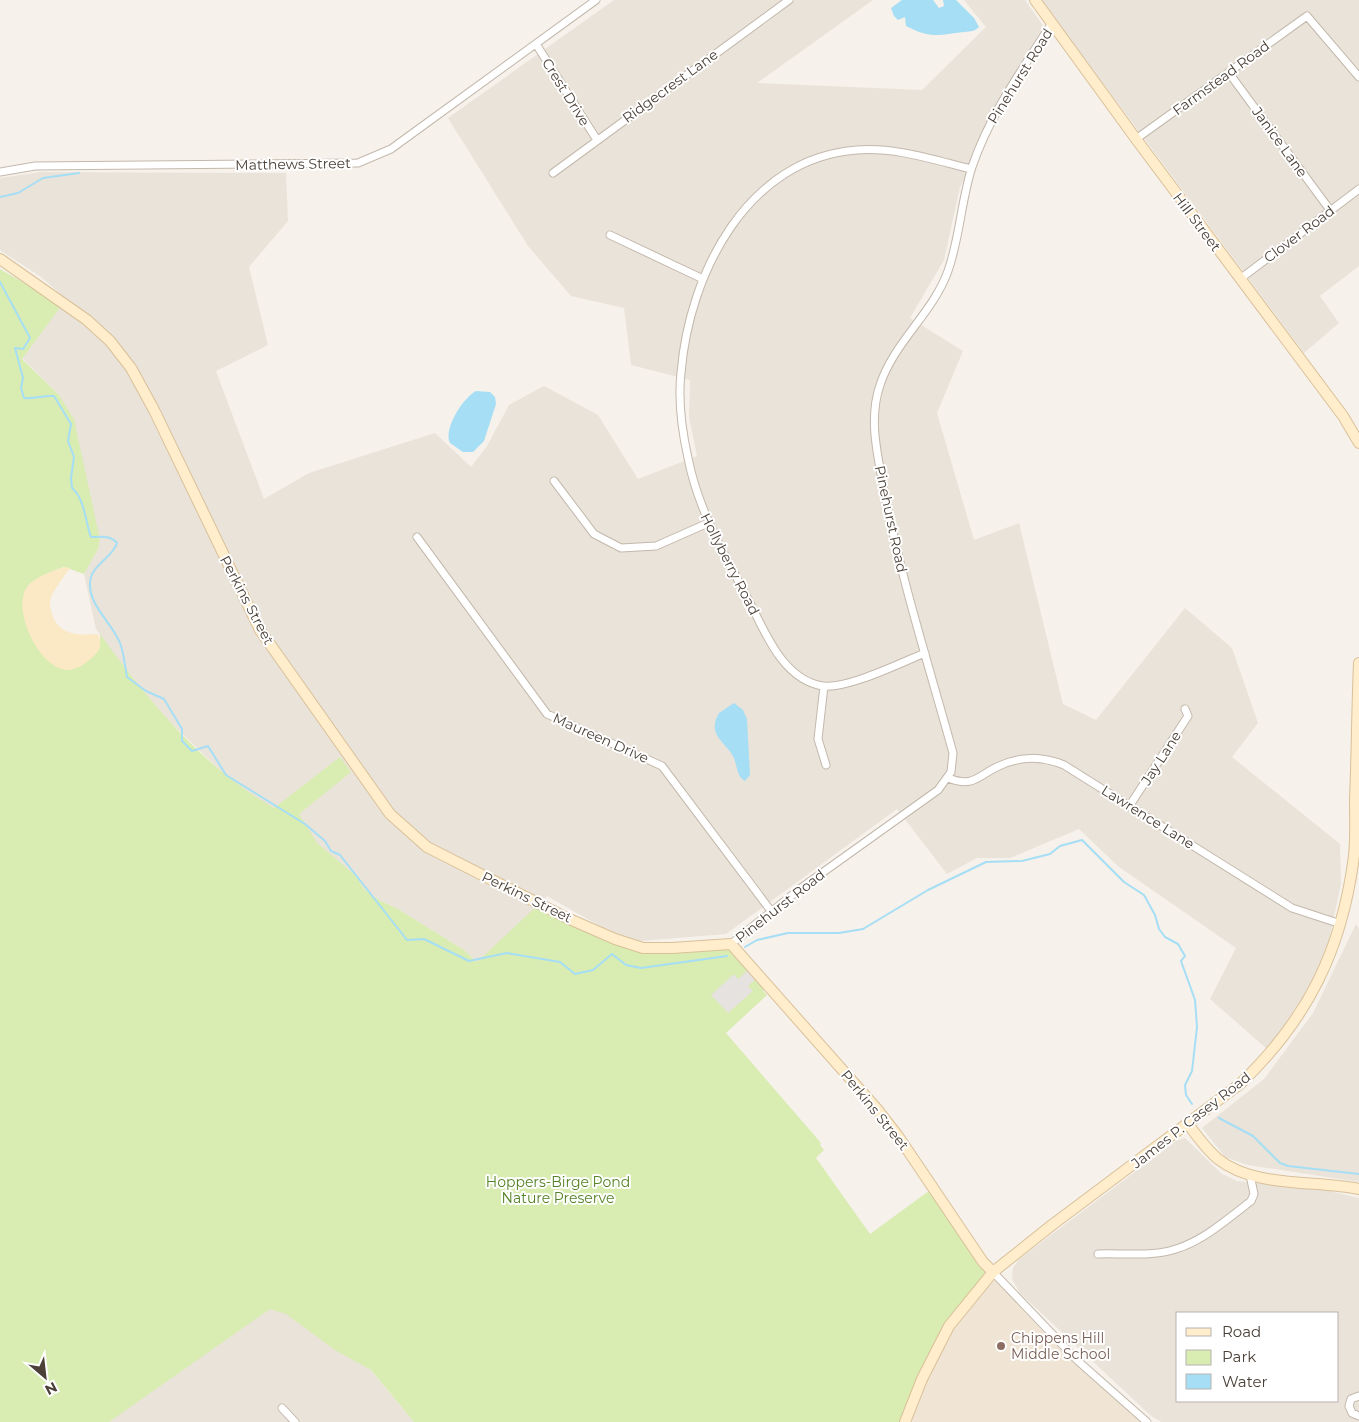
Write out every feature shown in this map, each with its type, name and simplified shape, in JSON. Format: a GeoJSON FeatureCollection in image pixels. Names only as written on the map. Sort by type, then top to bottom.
{"type":"FeatureCollection","features":[{"type":"Feature","properties":{"kind":"street","name":"Matthews Street"},"geometry":{"type":"LineString","coordinates":[[0,172],[35,166],[358,164],[391,149],[596,0]]}},
{"type":"Feature","properties":{"kind":"street","name":"Ridgecrest Lane"},"geometry":{"type":"LineString","coordinates":[[553,173],[789,0]]}},
{"type":"Feature","properties":{"kind":"street","name":"Hill Street"},"geometry":{"type":"LineString","coordinates":[[1036,0],[1136,139],[1343,416],[1359,443]]}},
{"type":"Feature","properties":{"kind":"street","name":"Farmstead Road"},"geometry":{"type":"LineString","coordinates":[[1136,139],[1307,16],[1359,77]]}},
{"type":"Feature","properties":{"kind":"street","name":"Pinehurst Road"},"geometry":{"type":"LineString","coordinates":[[731,944],[771,911],[938,790],[948,778],[954,763],[953,753],[892,533],[876,447],[874,409],[880,385],[892,359],[935,300],[948,272],[956,248],[971,169],[998,107],[1052,24]]}},
{"type":"Feature","properties":{"kind":"street","name":"Crest Drive"},"geometry":{"type":"LineString","coordinates":[[536,44],[597,140]]}},
{"type":"Feature","properties":{"kind":"street","name":"Janice Lane"},"geometry":{"type":"LineString","coordinates":[[1229,73],[1330,210]]}},
{"type":"Feature","properties":{"kind":"street","name":"Hollyberry Road"},"geometry":{"type":"LineString","coordinates":[[824,686],[806,680],[789,668],[774,648],[708,524],[694,486],[682,416],[680,374],[689,323],[703,279],[730,225],[763,189],[796,167],[828,155],[856,150],[885,150],[971,169]]}},
{"type":"Feature","properties":{"kind":"street","name":"Clover Road"},"geometry":{"type":"LineString","coordinates":[[1240,278],[1359,189]]}},
{"type":"Feature","properties":{"kind":"street"},"geometry":{"type":"LineString","coordinates":[[610,235],[703,279]]}},
{"type":"Feature","properties":{"kind":"street","name":"Perkins Street"},"geometry":{"type":"LineString","coordinates":[[0,259],[87,320],[110,341],[131,368],[162,426],[260,630],[390,814],[427,847],[567,918],[615,938],[643,948],[731,944],[877,1109],[898,1136],[982,1262],[1078,1361],[1147,1422]]}},
{"type":"Feature","properties":{"kind":"street"},"geometry":{"type":"LineString","coordinates":[[554,481],[594,534],[621,548],[656,546],[708,524]]}},
{"type":"Feature","properties":{"kind":"street","name":"Maureen Drive"},"geometry":{"type":"LineString","coordinates":[[417,537],[547,714],[662,766],[771,911]]}},
{"type":"Feature","properties":{"kind":"street"},"geometry":{"type":"LineString","coordinates":[[826,765],[818,739],[824,686],[862,679],[925,653]]}},
{"type":"Feature","properties":{"kind":"street","name":"James P. Casey Road"},"geometry":{"type":"LineString","coordinates":[[905,1422],[922,1379],[949,1326],[993,1272],[1052,1225],[1240,1084],[1265,1061],[1288,1032],[1321,977],[1341,924],[1354,854],[1359,663]]}},
{"type":"Feature","properties":{"kind":"street","name":"Jay Lane"},"geometry":{"type":"LineString","coordinates":[[1130,805],[1188,716],[1185,709]]}},
{"type":"Feature","properties":{"kind":"street","name":"Lawrence Lane"},"geometry":{"type":"LineString","coordinates":[[948,778],[961,783],[974,782],[997,767],[1011,761],[1040,758],[1064,765],[1292,908],[1341,924]]}},
{"type":"Feature","properties":{"kind":"street"},"geometry":{"type":"LineString","coordinates":[[1188,1124],[1220,1160],[1250,1175],[1359,1189]]}},
{"type":"Feature","properties":{"kind":"street"},"geometry":{"type":"LineString","coordinates":[[1098,1254],[1176,1249],[1200,1238],[1251,1201],[1254,1194],[1250,1175]]}},
{"type":"Feature","properties":{"kind":"street"},"geometry":{"type":"LineString","coordinates":[[1359,1396],[1351,1399],[1349,1406],[1352,1413],[1359,1416]]}},
{"type":"Feature","properties":{"kind":"street"},"geometry":{"type":"LineString","coordinates":[[282,1408],[295,1422]]}},
{"type":"Feature","properties":{"kind":"shaded area"},"geometry":{"type":"Polygon","coordinates":[[[614,0],[873,0],[757,83],[922,90],[986,27],[964,0],[1025,0],[1044,27],[960,187],[944,260],[910,318],[963,351],[937,413],[974,540],[1019,523],[1063,704],[1096,720],[1185,608],[1232,648],[1258,723],[1232,757],[1340,844],[1341,883],[1326,955],[1299,1007],[1267,1049],[1210,999],[1236,948],[1119,867],[1079,829],[1010,858],[977,858],[947,874],[897,809],[726,934],[628,942],[547,896],[479,964],[464,950],[398,909],[379,900],[364,889],[355,875],[227,777],[167,719],[132,678],[96,629],[84,574],[98,549],[100,540],[59,395],[22,358],[66,299],[41,277],[0,250],[0,178],[41,172],[286,173],[288,221],[249,267],[268,345],[216,371],[264,499],[309,473],[435,433],[471,467],[487,446],[509,405],[544,386],[598,415],[638,479],[697,456],[689,417],[690,380],[631,365],[624,308],[571,296],[528,246],[448,118],[614,0]]]}},
{"type":"Feature","properties":{"kind":"shaded area"},"geometry":{"type":"Polygon","coordinates":[[[1041,0],[1359,0],[1359,266],[1320,296],[1339,323],[1304,353],[1041,0]]]}},
{"type":"Feature","properties":{"kind":"shaded area"},"geometry":{"type":"Polygon","coordinates":[[[1356,924],[1359,928],[1359,1182],[1248,1165],[1225,1157],[1202,1128],[1264,1079],[1313,1013],[1356,924]]]}},
{"type":"Feature","properties":{"kind":"shaded area"},"geometry":{"type":"Polygon","coordinates":[[[748,970],[756,979],[748,986],[753,991],[728,1013],[711,995],[734,974],[738,979],[748,970]]]}},
{"type":"Feature","properties":{"kind":"shaded area"},"geometry":{"type":"Polygon","coordinates":[[[1185,1138],[1222,1174],[1237,1181],[1329,1191],[1359,1198],[1359,1422],[1161,1422],[1150,1415],[1020,1293],[1012,1279],[1013,1268],[1019,1259],[1176,1141],[1185,1138]]]}},
{"type":"Feature","properties":{"kind":"shaded area","name":"Chippens Hill Middle School"},"geometry":{"type":"Polygon","coordinates":[[[993,1272],[1078,1361],[1147,1422],[905,1422],[949,1326],[993,1272]]]}},
{"type":"Feature","properties":{"kind":"shaded area"},"geometry":{"type":"Polygon","coordinates":[[[266,1301],[364,1362],[414,1422],[108,1422],[266,1301]]]}},
{"type":"Feature","properties":{"kind":"green space","name":"Hoppers-Birge Pond Nature Preserve"},"geometry":{"type":"Polygon","coordinates":[[[0,269],[62,305],[22,359],[59,395],[74,419],[100,540],[98,549],[84,574],[64,567],[48,573],[28,585],[54,665],[100,639],[100,634],[157,707],[200,752],[248,791],[274,808],[340,757],[351,772],[299,814],[317,843],[355,875],[364,889],[379,900],[398,909],[464,950],[477,962],[539,904],[643,948],[731,944],[768,986],[763,991],[767,995],[726,1033],[821,1143],[820,1145],[824,1150],[816,1158],[870,1234],[933,1188],[993,1272],[965,1304],[905,1422],[414,1422],[371,1370],[335,1350],[286,1314],[270,1309],[109,1422],[0,1422],[0,269]]]}},
{"type":"Feature","properties":{"kind":"sand"},"geometry":{"type":"Polygon","coordinates":[[[65,567],[70,568],[50,600],[55,621],[59,627],[70,633],[98,634],[100,641],[100,647],[90,660],[71,670],[58,667],[39,650],[31,637],[23,610],[23,597],[30,583],[44,574],[65,567]]]}},
{"type":"Feature","properties":{"kind":"water"},"geometry":{"type":"Polygon","coordinates":[[[902,0],[933,0],[939,8],[944,6],[943,0],[956,0],[974,18],[979,27],[972,31],[941,35],[922,33],[906,26],[905,17],[898,20],[894,16],[891,8],[902,0]]]}},
{"type":"Feature","properties":{"kind":"water"},"geometry":{"type":"Polygon","coordinates":[[[476,391],[490,392],[495,397],[496,404],[484,441],[473,452],[463,452],[450,443],[449,430],[460,407],[476,391]]]}},
{"type":"Feature","properties":{"kind":"water"},"geometry":{"type":"Polygon","coordinates":[[[734,703],[743,710],[747,719],[750,775],[745,781],[740,777],[731,752],[719,738],[715,727],[719,713],[734,703]]]}},
{"type":"Feature","properties":{"kind":"waterway"},"geometry":{"type":"LineString","coordinates":[[0,197],[18,193],[43,178],[79,173]]}},
{"type":"Feature","properties":{"kind":"waterway"},"geometry":{"type":"LineString","coordinates":[[0,282],[30,338],[23,349],[15,348],[23,378],[21,388],[24,398],[54,396],[71,424],[68,441],[74,457],[71,478],[72,488],[80,498],[91,537],[108,538],[117,543],[112,552],[93,572],[90,586],[91,595],[120,643],[127,677],[146,691],[164,699],[182,729],[182,741],[192,751],[208,746],[226,775],[305,824],[325,841],[331,851],[340,855],[407,940],[424,939],[469,961],[507,953],[560,962],[575,974],[593,970],[612,954],[626,965],[641,968],[727,956]]}},
{"type":"Feature","properties":{"kind":"waterway"},"geometry":{"type":"LineString","coordinates":[[745,947],[757,940],[788,933],[839,933],[863,929],[928,890],[986,862],[1022,861],[1050,854],[1060,846],[1082,840],[1124,882],[1144,895],[1155,915],[1159,929],[1165,937],[1178,944],[1185,956],[1181,961],[1195,1000],[1197,1027],[1192,1071],[1185,1085],[1186,1095],[1192,1104]]}},
{"type":"Feature","properties":{"kind":"waterway"},"geometry":{"type":"LineString","coordinates":[[1219,1118],[1253,1136],[1280,1163],[1288,1166],[1359,1174]]}},
{"type":"Feature","properties":{"kind":"place","name":"Chippens Hill Middle School"},"geometry":{"type":"Point","coordinates":[1001,1346]}}]}
